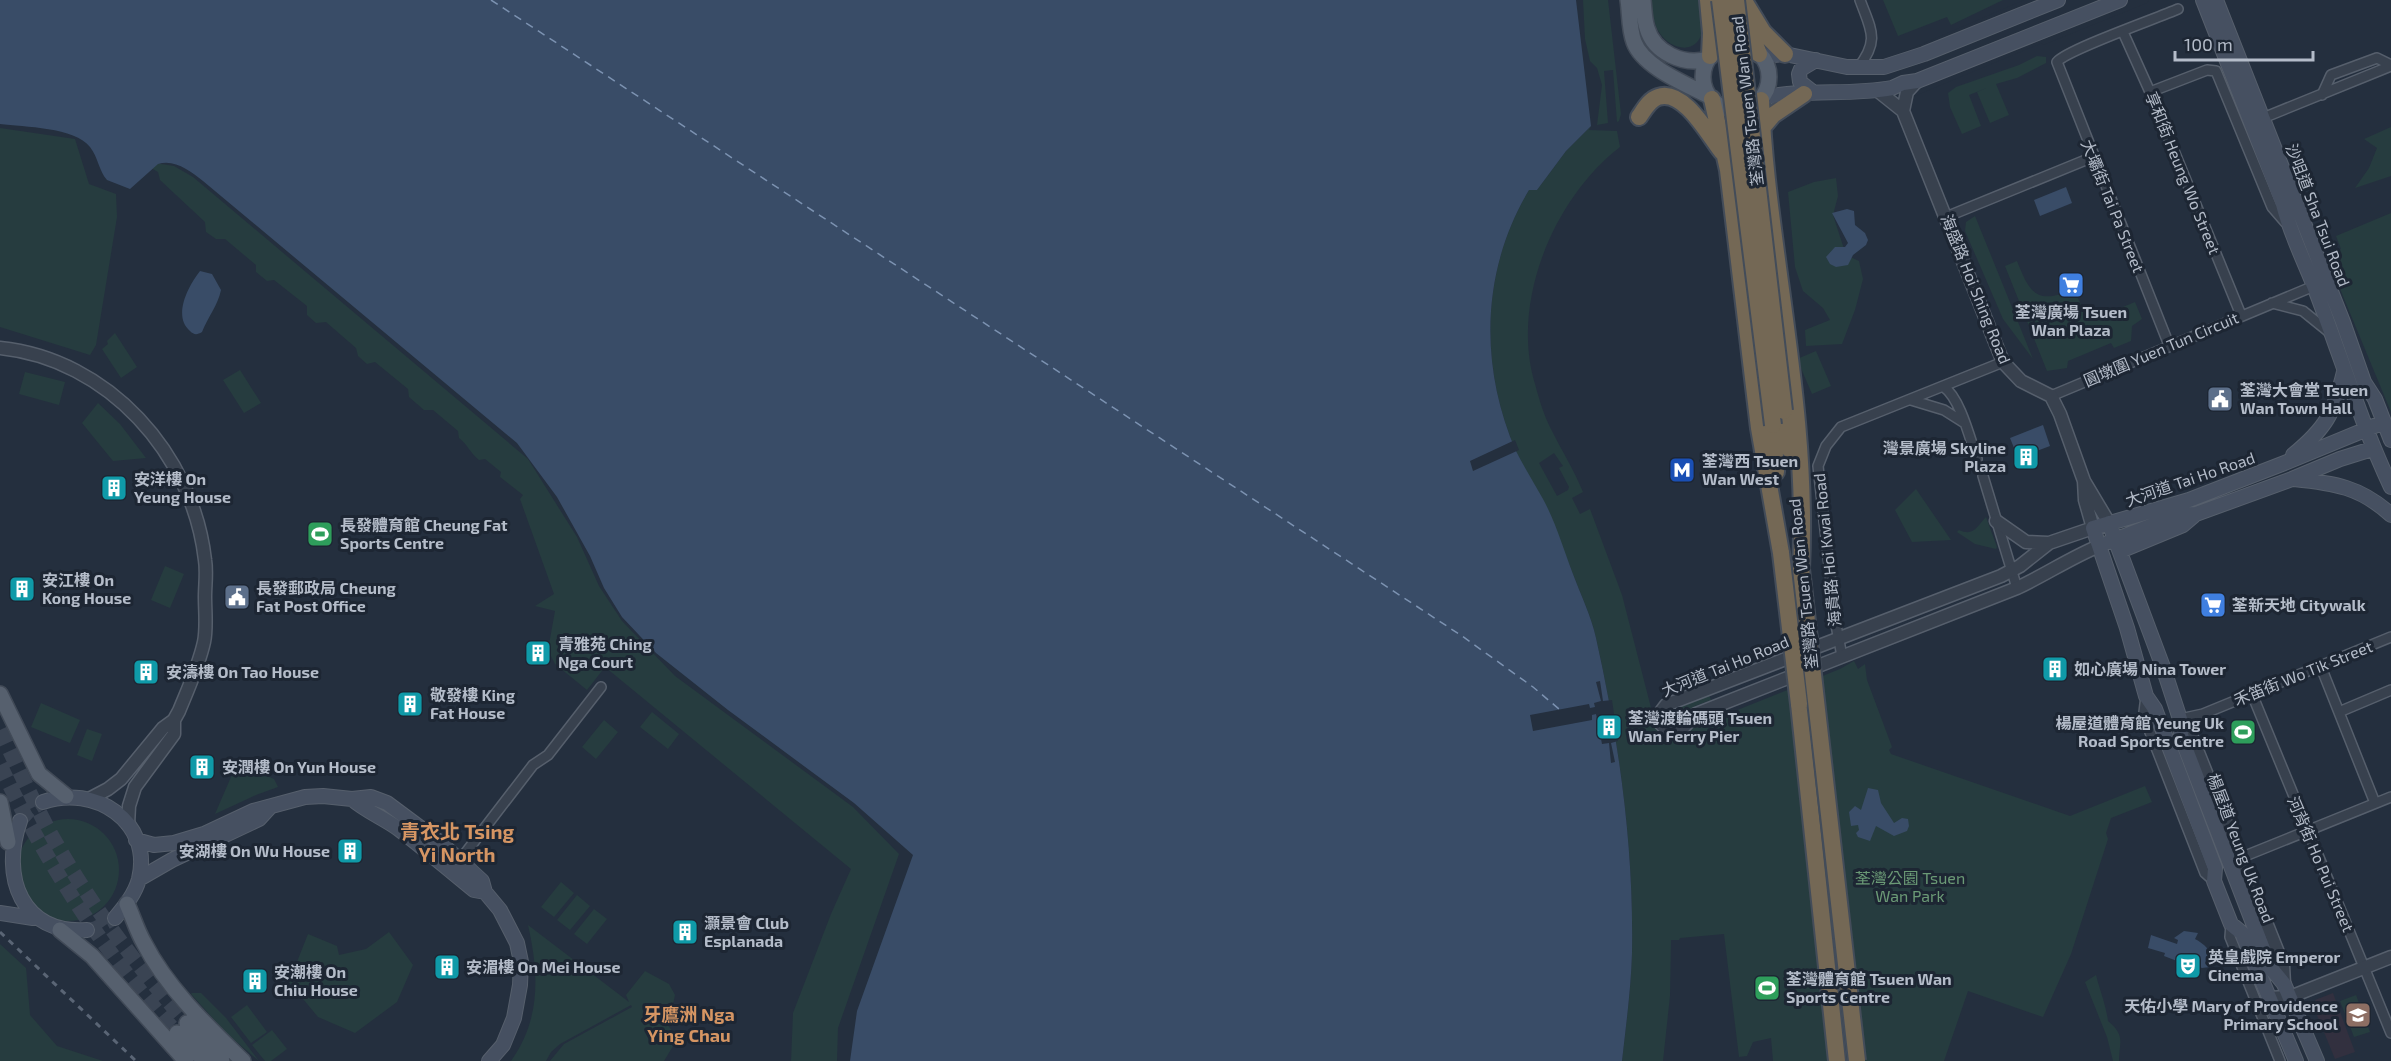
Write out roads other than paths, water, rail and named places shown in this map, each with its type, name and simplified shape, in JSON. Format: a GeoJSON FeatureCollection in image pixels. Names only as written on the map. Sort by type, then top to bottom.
{"type":"FeatureCollection","features":[{"type":"Feature","properties":{"kind":"highway"},"geometry":{"type":"LineString","coordinates":[[1708,0],[1712,45],[1709,58]]}},
{"type":"Feature","properties":{"kind":"highway","name":"荃灣路 Tsuen Wan Road"},"geometry":{"type":"LineString","coordinates":[[1720,0],[1773,425],[1781,553],[1837,1061]]}},
{"type":"Feature","properties":{"kind":"highway"},"geometry":{"type":"LineString","coordinates":[[1742,1],[1763,32],[1785,54]]}},
{"type":"Feature","properties":{"kind":"highway"},"geometry":{"type":"LineString","coordinates":[[1742,1],[1749,29],[1760,55]]}},
{"type":"Feature","properties":{"kind":"highway","name":"荃灣路 Tsuen Wan Road"},"geometry":{"type":"LineString","coordinates":[[1742,1],[1801,569],[1857,1061]]}},
{"type":"Feature","properties":{"kind":"highway"},"geometry":{"type":"LineString","coordinates":[[1762,128],[1773,115],[1809,94]]}},
{"type":"Feature","properties":{"kind":"highway"},"geometry":{"type":"LineString","coordinates":[[1639,117],[1649,103],[1659,97],[1665,96],[1679,100],[1693,113],[1727,164]]}},
{"type":"Feature","properties":{"kind":"highway"},"geometry":{"type":"LineString","coordinates":[[1711,97],[1727,164],[1759,428],[1781,553]]}},
{"type":"Feature","properties":{"kind":"highway"},"geometry":{"type":"LineString","coordinates":[[1762,99],[1764,159],[1796,411],[1803,532],[1801,569]]}},
{"type":"Feature","properties":{"kind":"main road"},"geometry":{"type":"LineString","coordinates":[[1628,0],[1632,36],[1642,56],[1654,66],[1711,97],[1729,110],[1751,106],[1762,99],[1791,92],[1809,94],[1878,91],[1909,86],[2120,0]]}},
{"type":"Feature","properties":{"kind":"main road"},"geometry":{"type":"LineString","coordinates":[[1643,0],[1647,28],[1662,50],[1671,57],[1686,60],[1709,58]]}},
{"type":"Feature","properties":{"kind":"main road","name":"沙咀道 Sha Tsui Road"},"geometry":{"type":"LineString","coordinates":[[2206,0],[2369,393],[2375,399],[2372,449],[2391,487]]}},
{"type":"Feature","properties":{"kind":"main road"},"geometry":{"type":"LineString","coordinates":[[1760,55],[1785,54],[1858,68],[1884,67],[1935,50],[2053,1]]}},
{"type":"Feature","properties":{"kind":"main road"},"geometry":{"type":"LineString","coordinates":[[1711,97],[1705,80],[1709,58],[1716,50],[1732,43],[1748,46],[1760,55],[1768,76],[1762,99]]}},
{"type":"Feature","properties":{"kind":"main road"},"geometry":{"type":"LineString","coordinates":[[1809,94],[1800,82],[1798,74],[1801,69],[1816,60]]}},
{"type":"Feature","properties":{"kind":"main road","name":"沙咀道 Sha Tsui Road"},"geometry":{"type":"LineString","coordinates":[[2257,121],[2289,226],[2314,286],[2344,372],[2375,426],[2391,440]]}},
{"type":"Feature","properties":{"kind":"main road"},"geometry":{"type":"LineString","coordinates":[[2282,464],[2311,440],[2328,417],[2336,405],[2344,372]]}},
{"type":"Feature","properties":{"kind":"main road","name":"大河道 Tai Ho Road"},"geometry":{"type":"LineString","coordinates":[[2093,528],[2189,500],[2375,426]]}},
{"type":"Feature","properties":{"kind":"main road","name":"大河道 Tai Ho Road"},"geometry":{"type":"LineString","coordinates":[[2099,546],[2118,545],[2179,516],[2196,514],[2372,449]]}},
{"type":"Feature","properties":{"kind":"main road","name":"大河道 Tai Ho Road"},"geometry":{"type":"LineString","coordinates":[[2292,479],[2343,486],[2364,494],[2391,515]]}},
{"type":"Feature","properties":{"kind":"main road","name":"楊屋道 Yeung Uk Road"},"geometry":{"type":"LineString","coordinates":[[2109,523],[2180,719],[2181,735],[2185,747],[2231,869],[2270,968],[2284,984],[2317,1061]]}},
{"type":"Feature","properties":{"kind":"main road","name":"楊屋道 Yeung Uk Road"},"geometry":{"type":"LineString","coordinates":[[2093,528],[2127,628],[2146,696],[2154,710],[2215,868],[2214,881],[2231,924],[2242,933],[2296,1061]]}},
{"type":"Feature","properties":{"kind":"main road"},"geometry":{"type":"LineString","coordinates":[[0,694],[39,774],[66,796]]}},
{"type":"Feature","properties":{"kind":"main road"},"geometry":{"type":"LineString","coordinates":[[43,802],[66,796],[91,798],[112,809],[128,825],[136,840],[140,857],[139,879],[127,904],[115,918]]}},
{"type":"Feature","properties":{"kind":"main road"},"geometry":{"type":"LineString","coordinates":[[136,840],[154,846],[174,843],[204,834],[253,811],[305,797],[352,799],[371,797],[387,803],[483,881],[485,892],[500,910],[517,943],[521,962],[514,1018],[503,1045],[489,1061]]}},
{"type":"Feature","properties":{"kind":"main road"},"geometry":{"type":"LineString","coordinates":[[352,799],[365,810],[381,817],[400,830],[474,890],[485,892]]}},
{"type":"Feature","properties":{"kind":"main road"},"geometry":{"type":"LineString","coordinates":[[0,802],[8,842]]}},
{"type":"Feature","properties":{"kind":"main road"},"geometry":{"type":"LineString","coordinates":[[139,879],[172,860],[259,819],[270,807]]}},
{"type":"Feature","properties":{"kind":"main road"},"geometry":{"type":"LineString","coordinates":[[20,821],[8,842],[2,865],[13,896],[33,918]]}},
{"type":"Feature","properties":{"kind":"main road"},"geometry":{"type":"LineString","coordinates":[[127,904],[144,943],[179,993],[243,1061]]}},
{"type":"Feature","properties":{"kind":"main road"},"geometry":{"type":"LineString","coordinates":[[0,913],[33,918],[60,930],[92,956],[186,1061]]}},
{"type":"Feature","properties":{"kind":"main road"},"geometry":{"type":"LineString","coordinates":[[60,930],[87,930]]}},
{"type":"Feature","properties":{"kind":"main road"},"geometry":{"type":"LineString","coordinates":[[205,1061],[182,1028],[222,1061]]}},
{"type":"Feature","properties":{"kind":"street"},"geometry":{"type":"LineString","coordinates":[[1858,68],[1869,52],[1873,37],[1860,0]]}},
{"type":"Feature","properties":{"kind":"street"},"geometry":{"type":"LineString","coordinates":[[2123,32],[2178,9]]}},
{"type":"Feature","properties":{"kind":"street","name":"大壩街 Tai Pa Street"},"geometry":{"type":"LineString","coordinates":[[2123,32],[2060,57],[2057,66],[2169,345]]}},
{"type":"Feature","properties":{"kind":"street","name":"享和街 Heung Wo Street"},"geometry":{"type":"LineString","coordinates":[[2123,32],[2150,92],[2241,315]]}},
{"type":"Feature","properties":{"kind":"street"},"geometry":{"type":"LineString","coordinates":[[2322,95],[2331,75],[2377,58],[2391,65]]}},
{"type":"Feature","properties":{"kind":"street"},"geometry":{"type":"LineString","coordinates":[[2257,121],[2391,65]]}},
{"type":"Feature","properties":{"kind":"street","name":"沙咀道 Sha Tsui Road"},"geometry":{"type":"LineString","coordinates":[[2150,92],[2207,70],[2214,70],[2218,74],[2272,207],[2289,226]]}},
{"type":"Feature","properties":{"kind":"street"},"geometry":{"type":"LineString","coordinates":[[1903,111],[1909,86]]}},
{"type":"Feature","properties":{"kind":"street","name":"海盛路 Hoi Shing Road"},"geometry":{"type":"LineString","coordinates":[[1878,91],[1903,111],[2003,362],[2021,381],[2050,396]]}},
{"type":"Feature","properties":{"kind":"street"},"geometry":{"type":"LineString","coordinates":[[1946,217],[2093,157]]}},
{"type":"Feature","properties":{"kind":"street","name":"圓墩圍 Yuen Tun Circuit"},"geometry":{"type":"LineString","coordinates":[[2050,396],[2314,286]]}},
{"type":"Feature","properties":{"kind":"street"},"geometry":{"type":"LineString","coordinates":[[2272,303],[2303,311],[2331,333]]}},
{"type":"Feature","properties":{"kind":"street"},"geometry":{"type":"LineString","coordinates":[[1,348],[56,362],[83,374],[117,397],[147,426],[159,443],[185,491],[198,525],[205,561],[204,642],[185,697],[174,720],[174,734],[135,787],[129,806],[128,825]]}},
{"type":"Feature","properties":{"kind":"street","name":"海貴路 Hoi Kwai Road"},"geometry":{"type":"LineString","coordinates":[[1842,656],[1819,485],[1818,466],[1826,446],[1841,427],[2003,362]]}},
{"type":"Feature","properties":{"kind":"street"},"geometry":{"type":"LineString","coordinates":[[1944,387],[1953,395],[1977,459]]}},
{"type":"Feature","properties":{"kind":"street"},"geometry":{"type":"LineString","coordinates":[[2050,396],[2060,414],[2084,481],[2109,523]]}},
{"type":"Feature","properties":{"kind":"street"},"geometry":{"type":"LineString","coordinates":[[1911,400],[1944,410],[1963,422]]}},
{"type":"Feature","properties":{"kind":"street"},"geometry":{"type":"LineString","coordinates":[[1983,476],[2017,588]]}},
{"type":"Feature","properties":{"kind":"street"},"geometry":{"type":"LineString","coordinates":[[2084,481],[2085,500],[2093,528]]}},
{"type":"Feature","properties":{"kind":"street"},"geometry":{"type":"LineString","coordinates":[[1996,521],[2014,536],[2026,542],[2049,543]]}},
{"type":"Feature","properties":{"kind":"street","name":"大河道 Tai Ho Road"},"geometry":{"type":"LineString","coordinates":[[2093,528],[2049,543],[2012,572],[1666,705],[1660,713],[1660,723],[1669,732],[1679,732],[1696,714],[2017,588],[2073,556],[2099,546]]}},
{"type":"Feature","properties":{"kind":"street","name":"禾笛街 Wo Tik Street"},"geometry":{"type":"LineString","coordinates":[[2180,719],[2203,714],[2391,637]]}},
{"type":"Feature","properties":{"kind":"street"},"geometry":{"type":"LineString","coordinates":[[2321,667],[2375,803]]}},
{"type":"Feature","properties":{"kind":"street"},"geometry":{"type":"LineString","coordinates":[[452,872],[533,765],[548,755],[601,687]]}},
{"type":"Feature","properties":{"kind":"street"},"geometry":{"type":"LineString","coordinates":[[2339,712],[2391,690]]}},
{"type":"Feature","properties":{"kind":"street","name":"河背街 Ho Pui Street"},"geometry":{"type":"LineString","coordinates":[[2252,694],[2391,1033]]}},
{"type":"Feature","properties":{"kind":"street","name":"楊屋道 Yeung Uk Road"},"geometry":{"type":"LineString","coordinates":[[2180,719],[2189,730],[2283,965],[2284,984]]}},
{"type":"Feature","properties":{"kind":"street"},"geometry":{"type":"LineString","coordinates":[[91,798],[121,779],[164,728],[174,720]]}},
{"type":"Feature","properties":{"kind":"street"},"geometry":{"type":"LineString","coordinates":[[2240,858],[2391,797]]}},
{"type":"Feature","properties":{"kind":"street","name":"楊屋道 Yeung Uk Road"},"geometry":{"type":"LineString","coordinates":[[2231,924],[2230,937],[2280,1061]]}},
{"type":"Feature","properties":{"kind":"street"},"geometry":{"type":"LineString","coordinates":[[2252,993],[2268,998],[2290,997],[2391,957]]}},
{"type":"Feature","properties":{"kind":"water"},"geometry":{"type":"Polygon","coordinates":[[[0,0],[1576,0],[1591,126],[1566,151],[1537,190],[1529,190],[1513,221],[1494,285],[1491,352],[1504,419],[1516,451],[1552,517],[1591,621],[1612,716],[1628,834],[1632,913],[1631,980],[1622,1061],[850,1061],[857,1011],[913,855],[854,803],[728,710],[656,653],[622,617],[604,588],[590,556],[557,497],[517,443],[203,181],[182,167],[164,163],[158,164],[130,189],[107,180],[90,147],[73,135],[48,129],[0,124],[0,0]]]}},
{"type":"Feature","properties":{"kind":"water"},"geometry":{"type":"Polygon","coordinates":[[[2066,187],[2072,203],[2040,216],[2034,200],[2066,187]]]}},
{"type":"Feature","properties":{"kind":"water"},"geometry":{"type":"Polygon","coordinates":[[[1847,209],[1854,211],[1855,225],[1865,233],[1868,240],[1866,245],[1853,255],[1848,265],[1836,267],[1830,264],[1826,257],[1835,247],[1845,247],[1848,243],[1832,213],[1847,209]]]}},
{"type":"Feature","properties":{"kind":"water"},"geometry":{"type":"Polygon","coordinates":[[[200,271],[212,274],[221,290],[218,301],[202,332],[196,334],[185,325],[182,309],[187,292],[200,271]]]}},
{"type":"Feature","properties":{"kind":"water"},"geometry":{"type":"Polygon","coordinates":[[[2043,425],[2050,446],[2018,458],[2010,438],[2043,425]]]}},
{"type":"Feature","properties":{"kind":"water"},"geometry":{"type":"Polygon","coordinates":[[[1868,788],[1878,790],[1881,803],[1894,823],[1902,818],[1908,819],[1907,831],[1894,836],[1876,826],[1870,841],[1858,837],[1856,833],[1859,830],[1858,825],[1851,826],[1849,812],[1855,806],[1861,810],[1868,788]]]}},
{"type":"Feature","properties":{"kind":"water"},"geometry":{"type":"Polygon","coordinates":[[[2184,931],[2198,933],[2195,939],[2203,944],[2212,955],[2210,967],[2202,968],[2178,958],[2177,961],[2164,956],[2165,953],[2148,948],[2151,935],[2177,944],[2178,940],[2174,938],[2184,931]]]}},
{"type":"Feature","properties":{"kind":"tunnel"},"geometry":{"type":"LineString","coordinates":[[1977,459],[1983,476]]}},
{"type":"Feature","properties":{"kind":"tunnel"},"geometry":{"type":"LineString","coordinates":[[0,730],[46,825],[93,903],[129,953],[187,1023]]}},
{"type":"Feature","properties":{"kind":"tunnel"},"geometry":{"type":"LineString","coordinates":[[0,765],[37,837],[78,906],[125,972],[177,1033]]}},
{"type":"Feature","properties":{"kind":"tunnel"},"geometry":{"type":"LineString","coordinates":[[20,821],[30,810],[43,802]]}},
{"type":"Feature","properties":{"kind":"tunnel"},"geometry":{"type":"LineString","coordinates":[[87,930],[115,918]]}},
{"type":"Feature","properties":{"kind":"railway"},"geometry":{"type":"LineString","coordinates":[[0,932],[136,1061]]}},
{"type":"Feature","properties":{"kind":"place","name":"荃灣廣場 Tsuen Wan Plaza"},"geometry":{"type":"Point","coordinates":[2071,285]}},
{"type":"Feature","properties":{"kind":"place","name":"荃灣大會堂 Tsuen Wan Town Hall"},"geometry":{"type":"Point","coordinates":[2220,399]}},
{"type":"Feature","properties":{"kind":"place","name":"灣景廣場 Skyline Plaza"},"geometry":{"type":"Point","coordinates":[2026,457]}},
{"type":"Feature","properties":{"kind":"place","name":"荃灣西 Tsuen Wan West"},"geometry":{"type":"Point","coordinates":[1682,470]}},
{"type":"Feature","properties":{"kind":"place","name":"安洋樓 On Yeung House"},"geometry":{"type":"Point","coordinates":[114,488]}},
{"type":"Feature","properties":{"kind":"place","name":"長發體育館 Cheung Fat Sports Centre"},"geometry":{"type":"Point","coordinates":[320,534]}},
{"type":"Feature","properties":{"kind":"place","name":"安江樓 On Kong House"},"geometry":{"type":"Point","coordinates":[22,589]}},
{"type":"Feature","properties":{"kind":"place","name":"長發郵政局 Cheung Fat Post Office"},"geometry":{"type":"Point","coordinates":[237,597]}},
{"type":"Feature","properties":{"kind":"place","name":"荃新天地 Citywalk"},"geometry":{"type":"Point","coordinates":[2213,605]}},
{"type":"Feature","properties":{"kind":"place","name":"青雅苑 Ching Nga Court"},"geometry":{"type":"Point","coordinates":[538,653]}},
{"type":"Feature","properties":{"kind":"place","name":"如心廣場 Nina Tower"},"geometry":{"type":"Point","coordinates":[2055,669]}},
{"type":"Feature","properties":{"kind":"place","name":"安濤樓 On Tao House"},"geometry":{"type":"Point","coordinates":[146,672]}},
{"type":"Feature","properties":{"kind":"place","name":"敬發樓 King Fat House"},"geometry":{"type":"Point","coordinates":[410,704]}},
{"type":"Feature","properties":{"kind":"place","name":"荃灣渡輪碼頭 Tsuen Wan Ferry Pier"},"geometry":{"type":"Point","coordinates":[1609,727]}},
{"type":"Feature","properties":{"kind":"place","name":"楊屋道體育館 Yeung Uk Road Sports Centre"},"geometry":{"type":"Point","coordinates":[2243,732]}},
{"type":"Feature","properties":{"kind":"place","name":"安潤樓 On Yun House"},"geometry":{"type":"Point","coordinates":[202,767]}},
{"type":"Feature","properties":{"kind":"place","name":"安湖樓 On Wu House"},"geometry":{"type":"Point","coordinates":[350,851]}},
{"type":"Feature","properties":{"kind":"place","name":"灝景會 Club Esplanada"},"geometry":{"type":"Point","coordinates":[685,932]}},
{"type":"Feature","properties":{"kind":"place","name":"英皇戲院 Emperor Cinema"},"geometry":{"type":"Point","coordinates":[2188,966]}},
{"type":"Feature","properties":{"kind":"place","name":"安湄樓 On Mei House"},"geometry":{"type":"Point","coordinates":[447,967]}},
{"type":"Feature","properties":{"kind":"place","name":"安潮樓 On Chiu House"},"geometry":{"type":"Point","coordinates":[255,981]}},
{"type":"Feature","properties":{"kind":"place","name":"荃灣體育館 Tsuen Wan Sports Centre"},"geometry":{"type":"Point","coordinates":[1767,988]}},
{"type":"Feature","properties":{"kind":"place","name":"天佑小學 Mary of Providence Primary School"},"geometry":{"type":"Point","coordinates":[2358,1015]}},
{"type":"Feature","properties":{"kind":"district","name":"青衣北 Tsing Yi North"},"geometry":{"type":"Point","coordinates":[457,844]}},
{"type":"Feature","properties":{"kind":"district","name":"牙鷹洲 Nga Ying Chau"},"geometry":{"type":"Point","coordinates":[689,1025]}},
{"type":"Feature","properties":{"kind":"park label","name":"荃灣公園 Tsuen Wan Park"},"geometry":{"type":"Point","coordinates":[1910,887]}}]}
